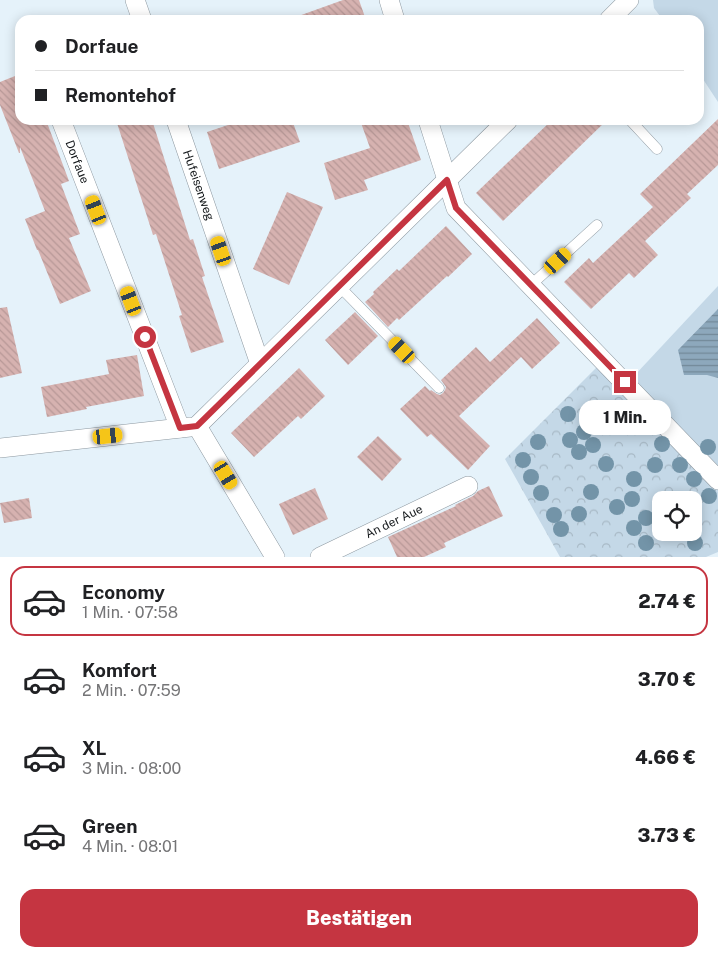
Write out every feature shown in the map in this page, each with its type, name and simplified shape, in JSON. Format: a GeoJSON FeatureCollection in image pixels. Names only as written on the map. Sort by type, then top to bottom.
{"type":"FeatureCollection","features":[{"type":"Feature","properties":{"kind":"street"},"geometry":{"type":"LineString","coordinates":[[135,0],[140,15]]}},
{"type":"Feature","properties":{"kind":"street"},"geometry":{"type":"LineString","coordinates":[[389,0],[394,15]]}},
{"type":"Feature","properties":{"kind":"street"},"geometry":{"type":"LineString","coordinates":[[614,15],[630,0]]}},
{"type":"Feature","properties":{"kind":"street","name":"Dorfaue"},"geometry":{"type":"LineString","coordinates":[[63,125],[188,427]]}},
{"type":"Feature","properties":{"kind":"street","name":"Hufeisenweg"},"geometry":{"type":"LineString","coordinates":[[178,125],[260,364]]}},
{"type":"Feature","properties":{"kind":"street"},"geometry":{"type":"LineString","coordinates":[[430,125],[456,208],[718,480]]}},
{"type":"Feature","properties":{"kind":"street"},"geometry":{"type":"LineString","coordinates":[[0,448],[188,427],[260,364],[503,125]]}},
{"type":"Feature","properties":{"kind":"street"},"geometry":{"type":"LineString","coordinates":[[188,427],[275,557]]}},
{"type":"Feature","properties":{"kind":"street","name":"An der Aue"},"geometry":{"type":"LineString","coordinates":[[320,557],[468,486]]}},
{"type":"Feature","properties":{"kind":"lane"},"geometry":{"type":"LineString","coordinates":[[635,125],[657,149]]}},
{"type":"Feature","properties":{"kind":"lane"},"geometry":{"type":"LineString","coordinates":[[531,285],[597,225]]}},
{"type":"Feature","properties":{"kind":"lane"},"geometry":{"type":"LineString","coordinates":[[339,286],[439,388]]}},
{"type":"Feature","properties":{"kind":"green space"},"geometry":{"type":"Polygon","coordinates":[[[653,0],[718,0],[718,102],[704,81],[704,15],[659,15],[654,8],[653,0]]]}},
{"type":"Feature","properties":{"kind":"green space"},"geometry":{"type":"Polygon","coordinates":[[[718,286],[718,492],[620,391],[718,286]]]}},
{"type":"Feature","properties":{"kind":"green space"},"geometry":{"type":"Polygon","coordinates":[[[597,367],[718,492],[718,552],[706,557],[560,557],[505,459],[597,367]]]}},
{"type":"Feature","properties":{"kind":"shaded area"},"geometry":{"type":"Polygon","coordinates":[[[718,309],[718,378],[707,375],[684,375],[678,350],[718,309]]]}},
{"type":"Feature","properties":{"kind":"building"},"geometry":{"type":"Polygon","coordinates":[[[343,0],[359,0],[364,15],[301,15],[343,0]]]}},
{"type":"Feature","properties":{"kind":"building"},"geometry":{"type":"Polygon","coordinates":[[[15,76],[15,125],[48,125],[69,181],[61,184],[80,234],[69,238],[91,291],[60,304],[25,219],[45,211],[20,147],[19,153],[0,105],[0,82],[15,76]]]}},
{"type":"Feature","properties":{"kind":"building"},"geometry":{"type":"Polygon","coordinates":[[[718,119],[718,165],[687,194],[691,198],[645,241],[658,255],[634,278],[629,273],[591,309],[564,282],[589,258],[593,263],[653,207],[640,194],[718,119]]]}},
{"type":"Feature","properties":{"kind":"building"},"geometry":{"type":"Polygon","coordinates":[[[118,125],[154,125],[190,240],[193,239],[205,276],[202,277],[224,342],[191,353],[179,316],[182,315],[156,234],[153,235],[118,125]]]}},
{"type":"Feature","properties":{"kind":"building"},"geometry":{"type":"Polygon","coordinates":[[[228,125],[294,125],[300,142],[219,169],[207,132],[228,125]]]}},
{"type":"Feature","properties":{"kind":"building"},"geometry":{"type":"Polygon","coordinates":[[[362,125],[409,125],[421,160],[364,180],[368,190],[335,200],[324,163],[370,148],[362,125]]]}},
{"type":"Feature","properties":{"kind":"building"},"geometry":{"type":"Polygon","coordinates":[[[547,125],[602,125],[503,221],[476,193],[547,125]]]}},
{"type":"Feature","properties":{"kind":"building"},"geometry":{"type":"Polygon","coordinates":[[[287,192],[323,207],[289,285],[253,269],[287,192]]]}},
{"type":"Feature","properties":{"kind":"building"},"geometry":{"type":"Polygon","coordinates":[[[446,226],[472,254],[399,320],[397,318],[388,327],[365,302],[397,269],[399,271],[446,226]]]}},
{"type":"Feature","properties":{"kind":"building"},"geometry":{"type":"Polygon","coordinates":[[[7,307],[22,373],[0,378],[0,308],[7,307]]]}},
{"type":"Feature","properties":{"kind":"building"},"geometry":{"type":"Polygon","coordinates":[[[355,312],[378,336],[348,365],[325,340],[355,312]]]}},
{"type":"Feature","properties":{"kind":"building"},"geometry":{"type":"Polygon","coordinates":[[[537,318],[560,343],[532,369],[521,357],[459,416],[490,446],[468,470],[431,434],[427,437],[400,409],[425,386],[437,394],[443,393],[446,387],[441,380],[476,347],[490,362],[537,318]]]}},
{"type":"Feature","properties":{"kind":"building"},"geometry":{"type":"Polygon","coordinates":[[[137,355],[144,396],[86,407],[87,409],[47,417],[41,387],[109,374],[106,360],[137,355]]]}},
{"type":"Feature","properties":{"kind":"building"},"geometry":{"type":"Polygon","coordinates":[[[299,368],[325,396],[301,419],[298,416],[254,457],[231,433],[299,368]]]}},
{"type":"Feature","properties":{"kind":"building"},"geometry":{"type":"Polygon","coordinates":[[[378,436],[402,459],[382,481],[357,457],[378,436]]]}},
{"type":"Feature","properties":{"kind":"building"},"geometry":{"type":"Polygon","coordinates":[[[489,486],[503,516],[444,543],[446,547],[424,557],[397,557],[388,537],[456,506],[489,486]]]}},
{"type":"Feature","properties":{"kind":"building"},"geometry":{"type":"Polygon","coordinates":[[[315,488],[328,519],[293,535],[279,504],[315,488]]]}},
{"type":"Feature","properties":{"kind":"building"},"geometry":{"type":"Polygon","coordinates":[[[29,498],[32,518],[4,523],[0,503],[29,498]]]}},
{"type":"Feature","properties":{"kind":"route"},"geometry":{"type":"LineString","coordinates":[[145,337],[180,428],[197,426],[447,180],[456,208],[625,382]]}}]}
